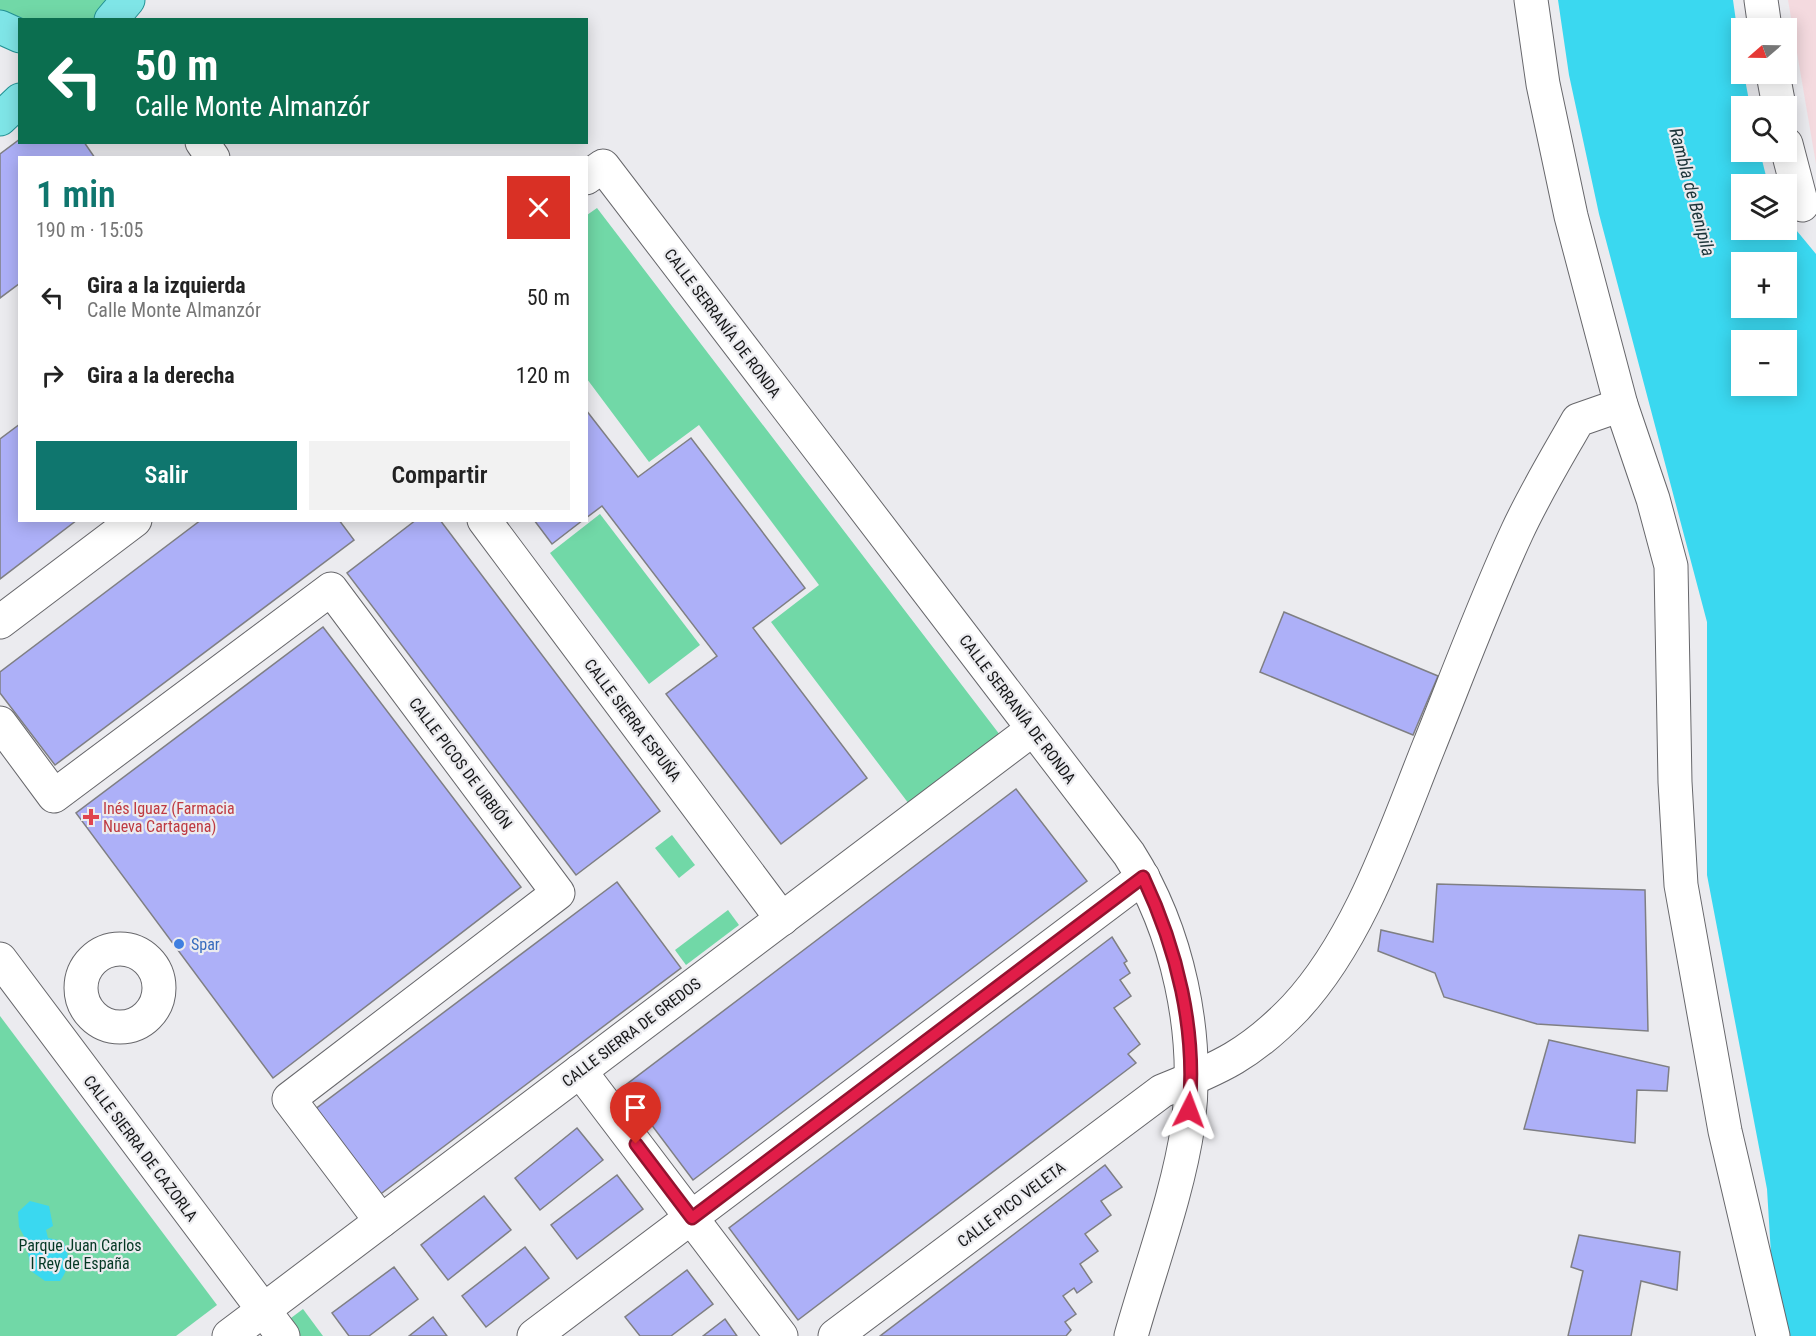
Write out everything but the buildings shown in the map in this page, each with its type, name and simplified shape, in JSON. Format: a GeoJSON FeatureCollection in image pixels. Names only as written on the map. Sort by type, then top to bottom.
{"type":"FeatureCollection","features":[{"type":"Feature","properties":{"kind":"main road"},"geometry":{"type":"LineString","coordinates":[[113,18],[128,0]]}},
{"type":"Feature","properties":{"kind":"main road"},"geometry":{"type":"LineString","coordinates":[[0,27],[18,35]]}},
{"type":"Feature","properties":{"kind":"main road"},"geometry":{"type":"LineString","coordinates":[[0,119],[18,102]]}},
{"type":"Feature","properties":{"kind":"street"},"geometry":{"type":"LineString","coordinates":[[1531,0],[1543,84],[1571,216],[1621,405],[1653,499],[1671,566],[1675,782],[1681,885],[1725,1131],[1773,1336]]}},
{"type":"Feature","properties":{"kind":"street"},"geometry":{"type":"LineString","coordinates":[[1761,0],[1764,18]]}},
{"type":"Feature","properties":{"kind":"street"},"geometry":{"type":"LineString","coordinates":[[1798,153],[1802,205]]}},
{"type":"Feature","properties":{"kind":"street","name":"CALLE SERRANÍA DE RONDA"},"geometry":{"type":"LineString","coordinates":[[595,172],[1033,729],[1129,854],[1143,877],[1166,932],[1181,986],[1189,1044],[1190,1080],[1188,1125],[1178,1172],[1131,1336]]}},
{"type":"Feature","properties":{"kind":"street","name":"CALLE PICO VELETA"},"geometry":{"type":"LineString","coordinates":[[835,1336],[1162,1091],[1235,1059],[1258,1042],[1296,1006],[1327,965],[1376,876],[1502,565],[1535,497],[1578,420],[1621,405]]}},
{"type":"Feature","properties":{"kind":"street"},"geometry":{"type":"LineString","coordinates":[[0,622],[132,522]]}},
{"type":"Feature","properties":{"kind":"street","name":"CALLE SIERRA ESPUÑA"},"geometry":{"type":"LineString","coordinates":[[485,522],[782,919]]}},
{"type":"Feature","properties":{"kind":"street","name":"CALLE PICOS DE URBIÓN"},"geometry":{"type":"LineString","coordinates":[[0,723],[54,796],[331,589],[558,893],[289,1099],[381,1221]]}},
{"type":"Feature","properties":{"kind":"street","name":"CALLE SIERRA DE GREDOS"},"geometry":{"type":"LineString","coordinates":[[229,1336],[1033,729]]}},
{"type":"Feature","properties":{"kind":"street"},"geometry":{"type":"LineString","coordinates":[[534,1336],[1143,877]]}},
{"type":"Feature","properties":{"kind":"street","name":"CALLE SIERRA DE CAZORLA"},"geometry":{"type":"LineString","coordinates":[[0,959],[283,1336]]}},
{"type":"Feature","properties":{"kind":"street"},"geometry":{"type":"LineString","coordinates":[[58,1037],[90,1012]]}},
{"type":"Feature","properties":{"kind":"street"},"geometry":{"type":"LineString","coordinates":[[580,1071],[781,1336]]}},
{"type":"Feature","properties":{"kind":"shaded area"},"geometry":{"type":"Polygon","coordinates":[[[1788,0],[1816,0],[1816,164],[1797,53],[1797,18],[1791,18],[1788,0]]]}},
{"type":"Feature","properties":{"kind":"green space"},"geometry":{"type":"Polygon","coordinates":[[[0,0],[128,0],[112,18],[18,18],[18,21],[0,27],[0,0]]]}},
{"type":"Feature","properties":{"kind":"green space"},"geometry":{"type":"Polygon","coordinates":[[[597,208],[1000,735],[909,804],[771,622],[819,585],[699,425],[649,462],[588,380],[588,214],[597,208]]]}},
{"type":"Feature","properties":{"kind":"green space"},"geometry":{"type":"Polygon","coordinates":[[[600,514],[700,645],[649,684],[550,553],[600,514]]]}},
{"type":"Feature","properties":{"kind":"green space"},"geometry":{"type":"Polygon","coordinates":[[[672,835],[695,865],[679,878],[655,848],[672,835]]]}},
{"type":"Feature","properties":{"kind":"green space"},"geometry":{"type":"Polygon","coordinates":[[[728,910],[739,925],[686,965],[675,950],[728,910]]]}},
{"type":"Feature","properties":{"kind":"green space","name":"Parque Juan Carlos I Rey de España"},"geometry":{"type":"Polygon","coordinates":[[[0,1016],[217,1305],[176,1336],[0,1336],[0,1016]]]}},
{"type":"Feature","properties":{"kind":"green space"},"geometry":{"type":"Polygon","coordinates":[[[303,1309],[323,1336],[267,1336],[303,1309]]]}},
{"type":"Feature","properties":{"kind":"water","name":"Rambla de Benipila"},"geometry":{"type":"Polygon","coordinates":[[[1558,0],[1733,0],[1736,18],[1731,18],[1731,84],[1746,84],[1748,96],[1731,96],[1731,162],[1762,162],[1766,174],[1731,174],[1731,240],[1797,240],[1797,231],[1816,254],[1816,1336],[1776,1336],[1767,1189],[1707,875],[1707,622],[1599,214],[1569,75],[1558,0]]]}},
{"type":"Feature","properties":{"kind":"water"},"geometry":{"type":"Polygon","coordinates":[[[30,1201],[49,1206],[53,1226],[46,1230],[48,1238],[63,1241],[65,1246],[68,1256],[67,1266],[60,1281],[45,1281],[31,1271],[26,1240],[19,1227],[18,1212],[30,1201]]]}},
{"type":"Feature","properties":{"kind":"place","name":"Inés Iguaz (Farmacia Nueva Cartagena)"},"geometry":{"type":"Point","coordinates":[91,817]}},
{"type":"Feature","properties":{"kind":"place","name":"Spar"},"geometry":{"type":"Point","coordinates":[179,944]}},
{"type":"Feature","properties":{"kind":"route"},"geometry":{"type":"LineString","coordinates":[[636,1144],[692,1218],[1143,877],[1166,932],[1183,997],[1189,1044],[1189,1110]]}}]}
